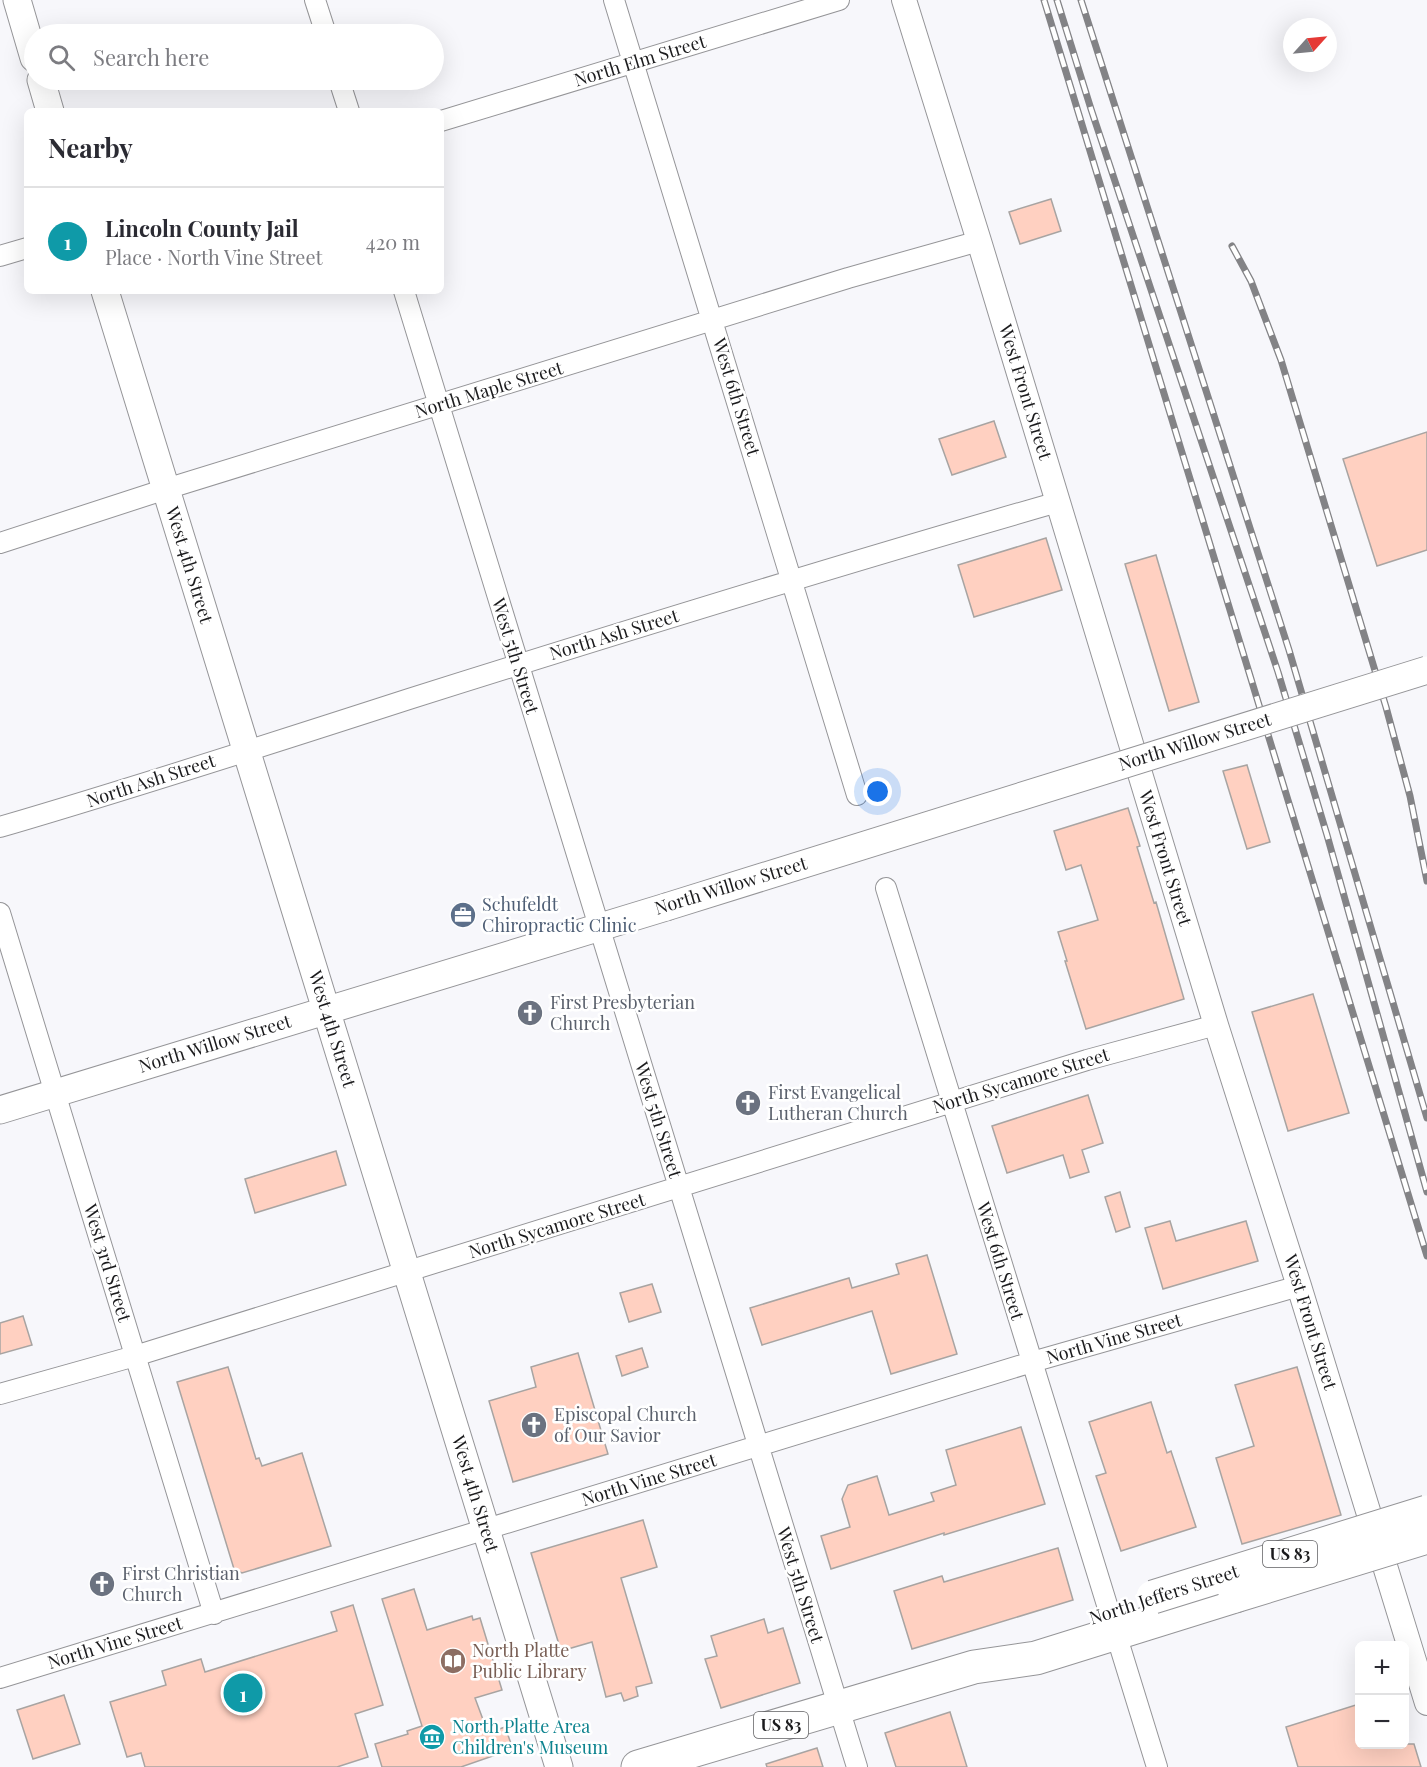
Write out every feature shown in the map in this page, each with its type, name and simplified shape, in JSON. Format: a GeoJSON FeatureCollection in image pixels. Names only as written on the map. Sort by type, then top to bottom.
{"type":"FeatureCollection","features":[{"type":"Feature","properties":{"kind":"highway","name":"North Jeffers Street"},"geometry":{"type":"LineString","coordinates":[[639,1767],[974,1667],[1036,1658],[1113,1622],[1427,1512]]}},
{"type":"Feature","properties":{"kind":"highway","name":"North Jeffers Street"},"geometry":{"type":"LineString","coordinates":[[1156,1608],[1427,1537]]}},
{"type":"Feature","properties":{"kind":"main road"},"geometry":{"type":"LineString","coordinates":[[17,0],[24,24]]}},
{"type":"Feature","properties":{"kind":"main road"},"geometry":{"type":"LineString","coordinates":[[44,90],[49,108]]}},
{"type":"Feature","properties":{"kind":"main road","name":"West 4th Street"},"geometry":{"type":"LineString","coordinates":[[106,294],[559,1767]]}},
{"type":"Feature","properties":{"kind":"main road","name":"North Willow Street"},"geometry":{"type":"LineString","coordinates":[[0,1110],[666,907],[1427,670]]}},
{"type":"Feature","properties":{"kind":"street"},"geometry":{"type":"LineString","coordinates":[[315,0],[323,24]]}},
{"type":"Feature","properties":{"kind":"street","name":"West 6th Street"},"geometry":{"type":"LineString","coordinates":[[614,0],[857,795]]}},
{"type":"Feature","properties":{"kind":"street","name":"North Elm Street"},"geometry":{"type":"LineString","coordinates":[[444,120],[839,0]]}},
{"type":"Feature","properties":{"kind":"street","name":"West Front Street"},"geometry":{"type":"LineString","coordinates":[[904,0],[1216,1025],[1427,1703]]}},
{"type":"Feature","properties":{"kind":"street"},"geometry":{"type":"LineString","coordinates":[[342,90],[348,108]]}},
{"type":"Feature","properties":{"kind":"street","name":"North Maple Street"},"geometry":{"type":"LineString","coordinates":[[0,543],[166,489],[713,320],[979,241]]}},
{"type":"Feature","properties":{"kind":"street"},"geometry":{"type":"LineString","coordinates":[[0,256],[24,249]]}},
{"type":"Feature","properties":{"kind":"street","name":"West 5th Street"},"geometry":{"type":"LineString","coordinates":[[405,294],[856,1767]]}},
{"type":"Feature","properties":{"kind":"street","name":"North Ash Street"},"geometry":{"type":"LineString","coordinates":[[0,827],[928,539],[1058,502]]}},
{"type":"Feature","properties":{"kind":"street","name":"North Willow Street"},"geometry":{"type":"LineString","coordinates":[[1026,789],[1135,756]]}},
{"type":"Feature","properties":{"kind":"street","name":"West 6th Street"},"geometry":{"type":"LineString","coordinates":[[886,888],[1157,1767]]}},
{"type":"Feature","properties":{"kind":"street","name":"West 3rd Street"},"geometry":{"type":"LineString","coordinates":[[0,913],[214,1614]]}},
{"type":"Feature","properties":{"kind":"street","name":"North Sycamore Street"},"geometry":{"type":"LineString","coordinates":[[0,1394],[135,1356],[1087,1060],[1216,1025]]}},
{"type":"Feature","properties":{"kind":"street","name":"North Vine Street"},"geometry":{"type":"LineString","coordinates":[[0,1678],[1032,1362],[1299,1286]]}},
{"type":"Feature","properties":{"kind":"building"},"geometry":{"type":"Polygon","coordinates":[[[1051,199],[1061,231],[1020,244],[1009,212],[1051,199]]]}},
{"type":"Feature","properties":{"kind":"building"},"geometry":{"type":"Polygon","coordinates":[[[994,421],[1006,457],[952,475],[939,439],[994,421]]]}},
{"type":"Feature","properties":{"kind":"building"},"geometry":{"type":"Polygon","coordinates":[[[1427,432],[1427,550],[1377,566],[1343,459],[1427,432]]]}},
{"type":"Feature","properties":{"kind":"building"},"geometry":{"type":"Polygon","coordinates":[[[1046,538],[1062,590],[974,617],[958,565],[1046,538]]]}},
{"type":"Feature","properties":{"kind":"building"},"geometry":{"type":"Polygon","coordinates":[[[1156,555],[1199,702],[1169,711],[1125,564],[1156,555]]]}},
{"type":"Feature","properties":{"kind":"building"},"geometry":{"type":"Polygon","coordinates":[[[1247,765],[1270,842],[1247,849],[1223,771],[1247,765]]]}},
{"type":"Feature","properties":{"kind":"building"},"geometry":{"type":"Polygon","coordinates":[[[1128,808],[1140,846],[1137,847],[1154,903],[1156,902],[1184,999],[1086,1029],[1058,932],[1098,920],[1081,865],[1066,870],[1054,831],[1128,808]]]}},
{"type":"Feature","properties":{"kind":"building"},"geometry":{"type":"Polygon","coordinates":[[[1313,994],[1349,1113],[1288,1131],[1252,1012],[1313,994]]]}},
{"type":"Feature","properties":{"kind":"building"},"geometry":{"type":"Polygon","coordinates":[[[1088,1095],[1103,1143],[1082,1150],[1089,1172],[1070,1178],[1063,1155],[1007,1173],[992,1126],[1088,1095]]]}},
{"type":"Feature","properties":{"kind":"building"},"geometry":{"type":"Polygon","coordinates":[[[336,1151],[346,1185],[255,1213],[245,1179],[336,1151]]]}},
{"type":"Feature","properties":{"kind":"building"},"geometry":{"type":"Polygon","coordinates":[[[1120,1192],[1130,1227],[1116,1232],[1105,1197],[1120,1192]]]}},
{"type":"Feature","properties":{"kind":"building"},"geometry":{"type":"Polygon","coordinates":[[[1170,1221],[1176,1241],[1246,1221],[1258,1261],[1163,1289],[1145,1228],[1170,1221]]]}},
{"type":"Feature","properties":{"kind":"building"},"geometry":{"type":"Polygon","coordinates":[[[927,1255],[957,1354],[891,1374],[872,1311],[762,1345],[750,1308],[849,1278],[852,1288],[899,1274],[896,1264],[927,1255]]]}},
{"type":"Feature","properties":{"kind":"building"},"geometry":{"type":"Polygon","coordinates":[[[652,1284],[661,1312],[629,1322],[620,1293],[652,1284]]]}},
{"type":"Feature","properties":{"kind":"building"},"geometry":{"type":"Polygon","coordinates":[[[23,1316],[32,1345],[0,1354],[0,1323],[23,1316]]]}},
{"type":"Feature","properties":{"kind":"building"},"geometry":{"type":"Polygon","coordinates":[[[642,1348],[648,1367],[622,1376],[616,1356],[642,1348]]]}},
{"type":"Feature","properties":{"kind":"building"},"geometry":{"type":"Polygon","coordinates":[[[578,1353],[608,1454],[513,1482],[489,1401],[536,1387],[531,1367],[578,1353]]]}},
{"type":"Feature","properties":{"kind":"building"},"geometry":{"type":"Polygon","coordinates":[[[228,1367],[256,1459],[259,1458],[262,1466],[302,1453],[331,1546],[242,1573],[234,1569],[177,1382],[228,1367]]]}},
{"type":"Feature","properties":{"kind":"building"},"geometry":{"type":"Polygon","coordinates":[[[1297,1367],[1341,1515],[1242,1544],[1216,1458],[1254,1446],[1235,1385],[1297,1367]]]}},
{"type":"Feature","properties":{"kind":"building"},"geometry":{"type":"Polygon","coordinates":[[[1151,1402],[1167,1453],[1171,1451],[1196,1527],[1121,1551],[1096,1476],[1106,1473],[1089,1422],[1151,1402]]]}},
{"type":"Feature","properties":{"kind":"building"},"geometry":{"type":"Polygon","coordinates":[[[1021,1427],[1045,1504],[831,1569],[821,1536],[850,1527],[842,1499],[848,1485],[877,1476],[889,1515],[934,1501],[931,1493],[956,1485],[946,1450],[1021,1427]]]}},
{"type":"Feature","properties":{"kind":"building"},"geometry":{"type":"Polygon","coordinates":[[[643,1520],[657,1567],[621,1578],[652,1683],[636,1687],[638,1696],[624,1701],[621,1693],[606,1697],[592,1642],[561,1651],[531,1553],[643,1520]]]}},
{"type":"Feature","properties":{"kind":"building"},"geometry":{"type":"Polygon","coordinates":[[[1058,1548],[1073,1600],[912,1649],[894,1591],[942,1576],[944,1582],[1058,1548]]]}},
{"type":"Feature","properties":{"kind":"building"},"geometry":{"type":"Polygon","coordinates":[[[414,1589],[427,1630],[472,1616],[473,1620],[480,1618],[502,1690],[475,1698],[488,1733],[505,1727],[513,1749],[461,1767],[382,1767],[375,1744],[408,1734],[407,1731],[422,1726],[382,1599],[414,1589]]]}},
{"type":"Feature","properties":{"kind":"building"},"geometry":{"type":"Polygon","coordinates":[[[353,1605],[383,1705],[355,1714],[368,1757],[337,1767],[145,1767],[141,1753],[127,1757],[110,1702],[166,1685],[162,1671],[201,1659],[205,1672],[337,1631],[331,1612],[353,1605]]]}},
{"type":"Feature","properties":{"kind":"building"},"geometry":{"type":"Polygon","coordinates":[[[764,1619],[768,1633],[783,1628],[800,1683],[721,1708],[705,1659],[717,1656],[711,1636],[764,1619]]]}},
{"type":"Feature","properties":{"kind":"building"},"geometry":{"type":"Polygon","coordinates":[[[64,1695],[80,1744],[33,1759],[17,1710],[64,1695]]]}},
{"type":"Feature","properties":{"kind":"building"},"geometry":{"type":"Polygon","coordinates":[[[1355,1705],[1355,1749],[1409,1749],[1409,1744],[1414,1744],[1421,1767],[1298,1767],[1286,1727],[1355,1705]]]}},
{"type":"Feature","properties":{"kind":"building"},"geometry":{"type":"Polygon","coordinates":[[[950,1712],[967,1767],[896,1767],[885,1733],[950,1712]]]}},
{"type":"Feature","properties":{"kind":"building"},"geometry":{"type":"Polygon","coordinates":[[[817,1748],[823,1767],[767,1767],[766,1764],[817,1748]]]}},
{"type":"Feature","properties":{"kind":"railway"},"geometry":{"type":"LineString","coordinates":[[1044,0],[1427,1256]]}},
{"type":"Feature","properties":{"kind":"railway"},"geometry":{"type":"LineString","coordinates":[[1057,0],[1278,672],[1327,835],[1427,1192]]}},
{"type":"Feature","properties":{"kind":"railway"},"geometry":{"type":"LineString","coordinates":[[1081,0],[1289,650],[1427,1118]]}},
{"type":"Feature","properties":{"kind":"railway"},"geometry":{"type":"LineString","coordinates":[[1232,246],[1251,281],[1281,360],[1386,707],[1410,796],[1427,881]]}},
{"type":"Feature","properties":{"kind":"place","name":"Schufeldt Chiropractic Clinic"},"geometry":{"type":"Point","coordinates":[463,915]}},
{"type":"Feature","properties":{"kind":"place","name":"First Presbyterian Church"},"geometry":{"type":"Point","coordinates":[530,1013]}},
{"type":"Feature","properties":{"kind":"place","name":"First Evangelical Lutheran Church"},"geometry":{"type":"Point","coordinates":[748,1103]}},
{"type":"Feature","properties":{"kind":"place","name":"Episcopal Church of Our Savior"},"geometry":{"type":"Point","coordinates":[534,1425]}},
{"type":"Feature","properties":{"kind":"place","name":"First Christian Church"},"geometry":{"type":"Point","coordinates":[102,1584]}},
{"type":"Feature","properties":{"kind":"place","name":"North Platte Public Library"},"geometry":{"type":"Point","coordinates":[453,1661]}},
{"type":"Feature","properties":{"kind":"place","name":"Lincoln County Jail"},"geometry":{"type":"Point","coordinates":[243,1693]}},
{"type":"Feature","properties":{"kind":"place","name":"North Platte Area Children's Museum"},"geometry":{"type":"Point","coordinates":[432,1737]}}]}
